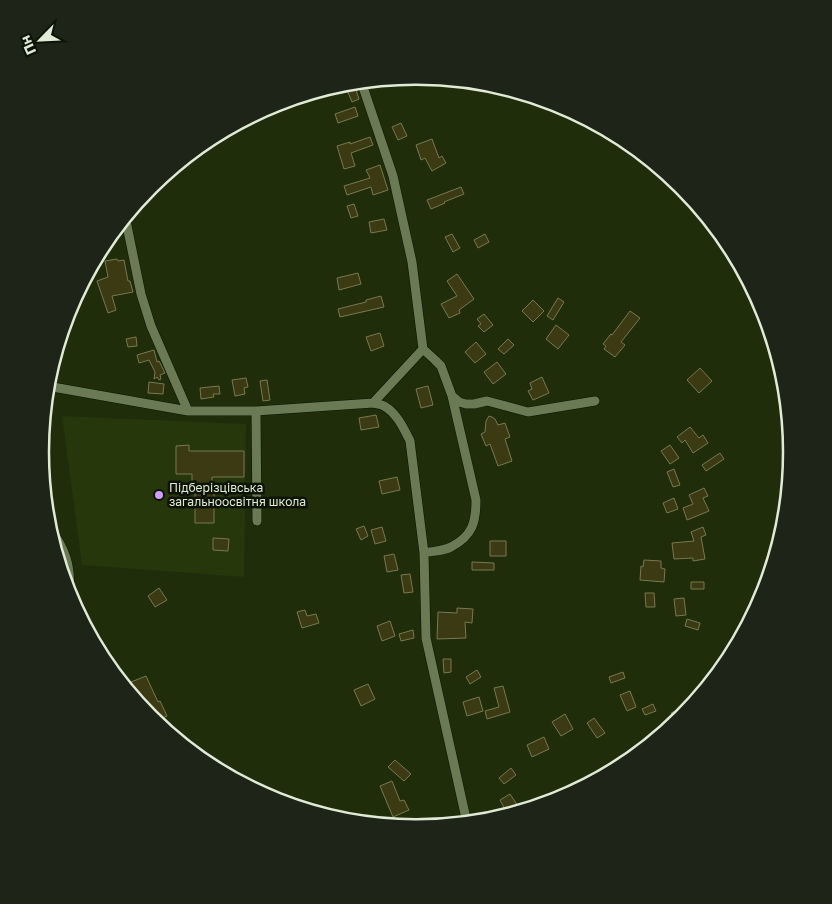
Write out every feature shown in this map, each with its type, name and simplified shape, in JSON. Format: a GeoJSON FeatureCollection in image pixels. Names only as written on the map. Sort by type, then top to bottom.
{"type":"FeatureCollection","features":[{"type":"Feature","properties":{"kind":"street"},"geometry":{"type":"LineString","coordinates":[[363,89],[394,176],[412,262],[423,349],[440,366],[452,396],[476,500],[476,514],[473,527],[464,538],[450,547],[424,553]]}},
{"type":"Feature","properties":{"kind":"street"},"geometry":{"type":"LineString","coordinates":[[128,225],[143,302],[151,326],[188,411]]}},
{"type":"Feature","properties":{"kind":"street"},"geometry":{"type":"LineString","coordinates":[[373,403],[423,349]]}},
{"type":"Feature","properties":{"kind":"street"},"geometry":{"type":"LineString","coordinates":[[55,387],[188,411],[256,411],[373,403],[384,405],[394,414],[404,427],[410,441],[424,553],[426,638],[465,816]]}},
{"type":"Feature","properties":{"kind":"street"},"geometry":{"type":"LineString","coordinates":[[452,396],[459,402],[466,404],[487,401],[528,412],[595,400]]}},
{"type":"Feature","properties":{"kind":"street"},"geometry":{"type":"LineString","coordinates":[[256,411],[257,521]]}},
{"type":"Feature","properties":{"kind":"street"},"geometry":{"type":"LineString","coordinates":[[60,544],[67,558],[69,571]]}},
{"type":"Feature","properties":{"kind":"shaded area","name":"Підберізцівська загальноосвітня школа"},"geometry":{"type":"Polygon","coordinates":[[[62,416],[246,424],[244,577],[82,565],[62,416]]]}},
{"type":"Feature","properties":{"kind":"building"},"geometry":{"type":"Polygon","coordinates":[[[356,90],[359,99],[352,102],[348,91],[356,90]]]}},
{"type":"Feature","properties":{"kind":"building"},"geometry":{"type":"Polygon","coordinates":[[[355,107],[358,116],[338,123],[335,114],[355,107]]]}},
{"type":"Feature","properties":{"kind":"building"},"geometry":{"type":"Polygon","coordinates":[[[401,123],[407,136],[398,140],[392,127],[401,123]]]}},
{"type":"Feature","properties":{"kind":"building"},"geometry":{"type":"Polygon","coordinates":[[[370,137],[373,145],[351,153],[355,166],[344,169],[337,146],[370,137]]]}},
{"type":"Feature","properties":{"kind":"building"},"geometry":{"type":"Polygon","coordinates":[[[432,139],[439,158],[442,156],[446,163],[432,171],[425,158],[421,160],[416,145],[432,139]]]}},
{"type":"Feature","properties":{"kind":"building"},"geometry":{"type":"Polygon","coordinates":[[[380,165],[388,190],[373,195],[371,187],[347,195],[344,186],[370,178],[366,170],[380,165]]]}},
{"type":"Feature","properties":{"kind":"building"},"geometry":{"type":"Polygon","coordinates":[[[461,187],[464,194],[431,209],[427,200],[461,187]]]}},
{"type":"Feature","properties":{"kind":"building"},"geometry":{"type":"Polygon","coordinates":[[[354,204],[358,216],[351,218],[347,206],[354,204]]]}},
{"type":"Feature","properties":{"kind":"building"},"geometry":{"type":"Polygon","coordinates":[[[384,219],[387,230],[371,233],[369,222],[384,219]]]}},
{"type":"Feature","properties":{"kind":"building"},"geometry":{"type":"Polygon","coordinates":[[[452,234],[460,248],[453,252],[445,237],[452,234]]]}},
{"type":"Feature","properties":{"kind":"building"},"geometry":{"type":"Polygon","coordinates":[[[485,234],[489,242],[478,248],[474,240],[485,234]]]}},
{"type":"Feature","properties":{"kind":"building"},"geometry":{"type":"Polygon","coordinates":[[[117,259],[118,261],[124,260],[128,281],[130,281],[133,292],[112,296],[116,310],[108,313],[97,281],[108,277],[105,261],[117,259]]]}},
{"type":"Feature","properties":{"kind":"building"},"geometry":{"type":"Polygon","coordinates":[[[358,273],[361,284],[339,290],[337,278],[358,273]]]}},
{"type":"Feature","properties":{"kind":"building"},"geometry":{"type":"Polygon","coordinates":[[[457,274],[474,299],[459,310],[460,313],[449,318],[441,304],[457,296],[447,281],[457,274]]]}},
{"type":"Feature","properties":{"kind":"building"},"geometry":{"type":"Polygon","coordinates":[[[381,296],[384,307],[340,317],[338,309],[381,296]]]}},
{"type":"Feature","properties":{"kind":"building"},"geometry":{"type":"Polygon","coordinates":[[[558,298],[564,302],[553,320],[547,316],[558,298]]]}},
{"type":"Feature","properties":{"kind":"building"},"geometry":{"type":"Polygon","coordinates":[[[533,300],[544,311],[533,322],[522,311],[533,300]]]}},
{"type":"Feature","properties":{"kind":"building"},"geometry":{"type":"Polygon","coordinates":[[[630,311],[640,318],[621,342],[625,345],[615,357],[604,349],[606,346],[603,344],[630,311]]]}},
{"type":"Feature","properties":{"kind":"building"},"geometry":{"type":"Polygon","coordinates":[[[484,314],[493,325],[484,332],[478,326],[481,324],[477,319],[484,314]]]}},
{"type":"Feature","properties":{"kind":"building"},"geometry":{"type":"Polygon","coordinates":[[[556,325],[569,335],[558,349],[546,339],[556,325]]]}},
{"type":"Feature","properties":{"kind":"building"},"geometry":{"type":"Polygon","coordinates":[[[380,333],[384,346],[371,351],[366,337],[380,333]]]}},
{"type":"Feature","properties":{"kind":"building"},"geometry":{"type":"Polygon","coordinates":[[[136,337],[137,346],[128,347],[126,339],[136,337]]]}},
{"type":"Feature","properties":{"kind":"building"},"geometry":{"type":"Polygon","coordinates":[[[508,339],[514,345],[504,354],[498,349],[508,339]]]}},
{"type":"Feature","properties":{"kind":"building"},"geometry":{"type":"Polygon","coordinates":[[[476,342],[486,354],[475,363],[465,352],[476,342]]]}},
{"type":"Feature","properties":{"kind":"building"},"geometry":{"type":"Polygon","coordinates":[[[154,350],[157,362],[159,361],[165,373],[160,375],[161,379],[159,380],[157,377],[154,379],[155,372],[149,360],[139,363],[137,355],[154,350]]]}},
{"type":"Feature","properties":{"kind":"building"},"geometry":{"type":"Polygon","coordinates":[[[497,362],[506,374],[493,384],[484,372],[497,362]]]}},
{"type":"Feature","properties":{"kind":"building"},"geometry":{"type":"Polygon","coordinates":[[[700,368],[712,381],[699,393],[687,380],[700,368]]]}},
{"type":"Feature","properties":{"kind":"building"},"geometry":{"type":"Polygon","coordinates":[[[542,377],[549,393],[533,400],[528,391],[532,389],[530,383],[542,377]]]}},
{"type":"Feature","properties":{"kind":"building"},"geometry":{"type":"Polygon","coordinates":[[[246,378],[248,387],[244,388],[245,394],[235,396],[232,380],[246,378]]]}},
{"type":"Feature","properties":{"kind":"building"},"geometry":{"type":"Polygon","coordinates":[[[267,380],[270,400],[263,401],[260,381],[267,380]]]}},
{"type":"Feature","properties":{"kind":"building"},"geometry":{"type":"Polygon","coordinates":[[[149,382],[164,384],[163,394],[148,393],[149,382]]]}},
{"type":"Feature","properties":{"kind":"building"},"geometry":{"type":"Polygon","coordinates":[[[219,386],[220,394],[213,394],[214,397],[201,399],[200,388],[219,386]]]}},
{"type":"Feature","properties":{"kind":"building"},"geometry":{"type":"Polygon","coordinates":[[[428,386],[433,405],[421,408],[416,389],[428,386]]]}},
{"type":"Feature","properties":{"kind":"building"},"geometry":{"type":"Polygon","coordinates":[[[376,415],[379,427],[361,430],[359,418],[376,415]]]}},
{"type":"Feature","properties":{"kind":"building"},"geometry":{"type":"Polygon","coordinates":[[[489,416],[495,419],[498,425],[505,423],[510,437],[505,439],[512,461],[498,466],[490,444],[486,446],[481,434],[485,432],[486,421],[489,416]]]}},
{"type":"Feature","properties":{"kind":"building"},"geometry":{"type":"Polygon","coordinates":[[[690,427],[699,438],[703,435],[708,443],[693,453],[685,440],[682,443],[677,437],[690,427]]]}},
{"type":"Feature","properties":{"kind":"building"},"geometry":{"type":"Polygon","coordinates":[[[189,445],[189,451],[244,451],[244,477],[212,477],[214,523],[195,523],[195,485],[192,485],[192,474],[176,474],[176,446],[189,445]]]}},
{"type":"Feature","properties":{"kind":"building"},"geometry":{"type":"Polygon","coordinates":[[[670,445],[679,458],[670,464],[661,451],[670,445]]]}},
{"type":"Feature","properties":{"kind":"building"},"geometry":{"type":"Polygon","coordinates":[[[720,453],[724,459],[706,471],[702,465],[720,453]]]}},
{"type":"Feature","properties":{"kind":"building"},"geometry":{"type":"Polygon","coordinates":[[[674,469],[680,485],[673,487],[667,472],[674,469]]]}},
{"type":"Feature","properties":{"kind":"building"},"geometry":{"type":"Polygon","coordinates":[[[397,477],[400,490],[382,494],[379,481],[397,477]]]}},
{"type":"Feature","properties":{"kind":"building"},"geometry":{"type":"Polygon","coordinates":[[[704,488],[708,496],[703,498],[709,511],[687,520],[683,508],[693,504],[689,495],[704,488]]]}},
{"type":"Feature","properties":{"kind":"building"},"geometry":{"type":"Polygon","coordinates":[[[674,498],[678,509],[667,513],[663,503],[674,498]]]}},
{"type":"Feature","properties":{"kind":"building"},"geometry":{"type":"Polygon","coordinates":[[[364,526],[368,536],[361,540],[356,529],[364,526]]]}},
{"type":"Feature","properties":{"kind":"building"},"geometry":{"type":"Polygon","coordinates":[[[382,527],[386,541],[375,544],[371,530],[382,527]]]}},
{"type":"Feature","properties":{"kind":"building"},"geometry":{"type":"Polygon","coordinates":[[[703,527],[706,535],[701,537],[705,559],[693,561],[693,558],[674,559],[672,543],[694,541],[691,532],[703,527]]]}},
{"type":"Feature","properties":{"kind":"building"},"geometry":{"type":"Polygon","coordinates":[[[213,538],[229,539],[228,551],[213,550],[213,538]]]}},
{"type":"Feature","properties":{"kind":"building"},"geometry":{"type":"Polygon","coordinates":[[[490,541],[506,541],[506,556],[490,556],[490,541]]]}},
{"type":"Feature","properties":{"kind":"building"},"geometry":{"type":"Polygon","coordinates":[[[394,554],[398,570],[387,572],[384,556],[394,554]]]}},
{"type":"Feature","properties":{"kind":"building"},"geometry":{"type":"Polygon","coordinates":[[[644,560],[661,561],[661,568],[665,569],[664,582],[640,580],[641,566],[643,567],[644,560]]]}},
{"type":"Feature","properties":{"kind":"building"},"geometry":{"type":"Polygon","coordinates":[[[472,562],[494,563],[494,570],[472,570],[472,562]]]}},
{"type":"Feature","properties":{"kind":"building"},"geometry":{"type":"Polygon","coordinates":[[[410,574],[413,592],[404,593],[401,575],[410,574]]]}},
{"type":"Feature","properties":{"kind":"building"},"geometry":{"type":"Polygon","coordinates":[[[691,582],[704,582],[704,589],[691,589],[691,582]]]}},
{"type":"Feature","properties":{"kind":"building"},"geometry":{"type":"Polygon","coordinates":[[[159,588],[167,600],[155,607],[148,596],[159,588]]]}},
{"type":"Feature","properties":{"kind":"building"},"geometry":{"type":"Polygon","coordinates":[[[645,593],[654,593],[655,607],[646,607],[645,593]]]}},
{"type":"Feature","properties":{"kind":"building"},"geometry":{"type":"Polygon","coordinates":[[[684,598],[686,615],[676,616],[674,599],[684,598]]]}},
{"type":"Feature","properties":{"kind":"building"},"geometry":{"type":"Polygon","coordinates":[[[457,608],[473,609],[472,623],[465,622],[466,638],[437,639],[438,612],[457,613],[457,608]]]}},
{"type":"Feature","properties":{"kind":"building"},"geometry":{"type":"Polygon","coordinates":[[[305,610],[307,616],[316,614],[319,623],[302,628],[297,612],[305,610]]]}},
{"type":"Feature","properties":{"kind":"building"},"geometry":{"type":"Polygon","coordinates":[[[687,619],[700,623],[698,630],[685,626],[687,619]]]}},
{"type":"Feature","properties":{"kind":"building"},"geometry":{"type":"Polygon","coordinates":[[[390,621],[395,636],[382,641],[377,626],[390,621]]]}},
{"type":"Feature","properties":{"kind":"building"},"geometry":{"type":"Polygon","coordinates":[[[413,630],[414,638],[401,641],[399,634],[413,630]]]}},
{"type":"Feature","properties":{"kind":"building"},"geometry":{"type":"Polygon","coordinates":[[[443,659],[451,659],[451,672],[444,673],[443,659]]]}},
{"type":"Feature","properties":{"kind":"building"},"geometry":{"type":"Polygon","coordinates":[[[477,670],[481,677],[470,684],[466,677],[477,670]]]}},
{"type":"Feature","properties":{"kind":"building"},"geometry":{"type":"Polygon","coordinates":[[[623,672],[625,678],[611,683],[609,677],[623,672]]]}},
{"type":"Feature","properties":{"kind":"building"},"geometry":{"type":"Polygon","coordinates":[[[146,676],[167,716],[163,718],[156,712],[131,682],[146,676]]]}},
{"type":"Feature","properties":{"kind":"building"},"geometry":{"type":"Polygon","coordinates":[[[368,684],[375,699],[361,706],[354,690],[368,684]]]}},
{"type":"Feature","properties":{"kind":"building"},"geometry":{"type":"Polygon","coordinates":[[[503,686],[510,712],[487,719],[485,711],[499,707],[494,688],[503,686]]]}},
{"type":"Feature","properties":{"kind":"building"},"geometry":{"type":"Polygon","coordinates":[[[630,691],[636,707],[627,711],[620,695],[630,691]]]}},
{"type":"Feature","properties":{"kind":"building"},"geometry":{"type":"Polygon","coordinates":[[[479,697],[483,711],[467,716],[463,702],[479,697]]]}},
{"type":"Feature","properties":{"kind":"building"},"geometry":{"type":"Polygon","coordinates":[[[653,704],[656,711],[645,715],[642,709],[653,704]]]}},
{"type":"Feature","properties":{"kind":"building"},"geometry":{"type":"Polygon","coordinates":[[[565,714],[573,729],[561,736],[552,722],[565,714]]]}},
{"type":"Feature","properties":{"kind":"building"},"geometry":{"type":"Polygon","coordinates":[[[594,718],[605,733],[597,738],[587,723],[594,718]]]}},
{"type":"Feature","properties":{"kind":"building"},"geometry":{"type":"Polygon","coordinates":[[[544,737],[549,749],[532,757],[527,745],[544,737]]]}},
{"type":"Feature","properties":{"kind":"building"},"geometry":{"type":"Polygon","coordinates":[[[395,760],[411,774],[404,781],[388,767],[395,760]]]}},
{"type":"Feature","properties":{"kind":"building"},"geometry":{"type":"Polygon","coordinates":[[[511,768],[516,775],[504,784],[499,778],[511,768]]]}},
{"type":"Feature","properties":{"kind":"building"},"geometry":{"type":"Polygon","coordinates":[[[392,781],[400,801],[404,800],[409,810],[393,817],[380,786],[392,781]]]}},
{"type":"Feature","properties":{"kind":"building"},"geometry":{"type":"Polygon","coordinates":[[[510,794],[517,805],[505,808],[500,800],[510,794]]]}},
{"type":"Feature","properties":{"kind":"place","name":"Підберізцівська загальноосвітня школа"},"geometry":{"type":"Point","coordinates":[159,495]}}]}
